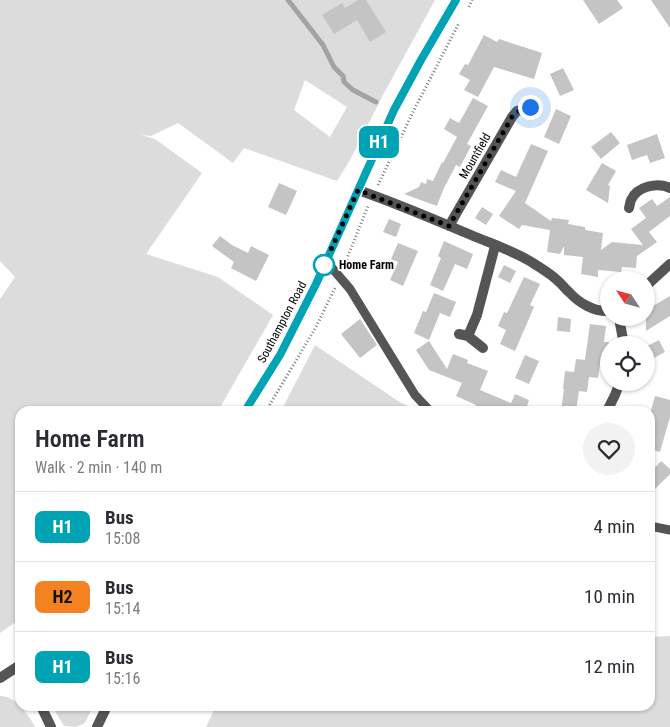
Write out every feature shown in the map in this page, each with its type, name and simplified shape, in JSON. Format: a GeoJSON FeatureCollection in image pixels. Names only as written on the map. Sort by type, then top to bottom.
{"type":"FeatureCollection","features":[{"type":"Feature","properties":{"kind":"street","name":"Southampton Road"},"geometry":{"type":"LineString","coordinates":[[249,406],[280,355],[316,284],[394,110],[456,0]]}},
{"type":"Feature","properties":{"kind":"street","name":"Mountfield"},"geometry":{"type":"LineString","coordinates":[[449,226],[512,117],[517,112],[530,107]]}},
{"type":"Feature","properties":{"kind":"street"},"geometry":{"type":"LineString","coordinates":[[629,208],[631,199],[642,189],[657,185],[670,188]]}},
{"type":"Feature","properties":{"kind":"street"},"geometry":{"type":"LineString","coordinates":[[358,190],[515,254],[544,270],[560,282],[579,301],[600,311]]}},
{"type":"Feature","properties":{"kind":"street"},"geometry":{"type":"LineString","coordinates":[[483,348],[464,335],[477,315],[495,246]]}},
{"type":"Feature","properties":{"kind":"street"},"geometry":{"type":"LineString","coordinates":[[655,278],[670,264]]}},
{"type":"Feature","properties":{"kind":"street"},"geometry":{"type":"LineString","coordinates":[[610,406],[617,391]]}},
{"type":"Feature","properties":{"kind":"street"},"geometry":{"type":"LineString","coordinates":[[0,678],[15,669]]}},
{"type":"Feature","properties":{"kind":"street"},"geometry":{"type":"LineString","coordinates":[[44,711],[52,727]]}},
{"type":"Feature","properties":{"kind":"street"},"geometry":{"type":"LineString","coordinates":[[97,727],[105,711]]}},
{"type":"Feature","properties":{"kind":"lane"},"geometry":{"type":"LineString","coordinates":[[326,261],[350,288],[415,395],[425,406]]}},
{"type":"Feature","properties":{"kind":"lane"},"geometry":{"type":"LineString","coordinates":[[655,527],[670,530]]}},
{"type":"Feature","properties":{"kind":"shaded area"},"geometry":{"type":"Polygon","coordinates":[[[0,0],[435,0],[337,181],[244,148],[233,163],[178,123],[151,136],[141,135],[155,139],[202,173],[146,254],[218,277],[273,315],[221,406],[15,406],[15,622],[0,633],[0,299],[15,277],[0,261],[0,0]],[[305,80],[294,110],[330,137],[347,107],[305,80]]]}},
{"type":"Feature","properties":{"kind":"shaded area"},"geometry":{"type":"Polygon","coordinates":[[[315,345],[408,406],[284,406],[315,345]]]}},
{"type":"Feature","properties":{"kind":"shaded area"},"geometry":{"type":"Polygon","coordinates":[[[670,636],[670,727],[206,727],[214,711],[655,711],[655,637],[670,636]]]}},
{"type":"Feature","properties":{"kind":"shaded area"},"geometry":{"type":"Polygon","coordinates":[[[0,696],[15,701],[15,711],[24,711],[35,727],[0,727],[0,696]]]}},
{"type":"Feature","properties":{"kind":"shaded area"},"geometry":{"type":"Polygon","coordinates":[[[55,711],[91,711],[85,723],[76,727],[64,726],[55,711]]]}},
{"type":"Feature","properties":{"kind":"building"},"geometry":{"type":"Polygon","coordinates":[[[358,0],[366,0],[386,32],[370,42],[357,20],[334,34],[322,15],[342,3],[345,8],[358,0]]]}},
{"type":"Feature","properties":{"kind":"building"},"geometry":{"type":"Polygon","coordinates":[[[583,0],[617,0],[623,8],[599,24],[583,0]]]}},
{"type":"Feature","properties":{"kind":"building"},"geometry":{"type":"Polygon","coordinates":[[[651,0],[670,0],[670,28],[651,0]]]}},
{"type":"Feature","properties":{"kind":"building"},"geometry":{"type":"Polygon","coordinates":[[[484,35],[497,42],[499,39],[542,53],[534,79],[494,67],[478,97],[464,90],[470,80],[459,74],[465,64],[468,65],[484,35]]]}},
{"type":"Feature","properties":{"kind":"building"},"geometry":{"type":"Polygon","coordinates":[[[563,68],[574,90],[560,96],[550,74],[563,68]]]}},
{"type":"Feature","properties":{"kind":"building"},"geometry":{"type":"Polygon","coordinates":[[[473,98],[488,106],[467,144],[471,146],[460,167],[456,165],[437,206],[404,194],[419,187],[421,182],[426,184],[427,179],[433,181],[457,137],[444,129],[450,118],[459,123],[473,98]]]}},
{"type":"Feature","properties":{"kind":"building"},"geometry":{"type":"Polygon","coordinates":[[[556,109],[571,116],[559,144],[544,137],[556,109]]]}},
{"type":"Feature","properties":{"kind":"building"},"geometry":{"type":"Polygon","coordinates":[[[611,132],[620,143],[601,159],[591,147],[611,132]]]}},
{"type":"Feature","properties":{"kind":"building"},"geometry":{"type":"Polygon","coordinates":[[[657,134],[665,158],[650,163],[647,155],[632,160],[627,145],[657,134]]]}},
{"type":"Feature","properties":{"kind":"building"},"geometry":{"type":"Polygon","coordinates":[[[531,144],[548,151],[525,203],[551,221],[552,218],[569,220],[568,224],[585,227],[585,230],[603,233],[601,250],[612,242],[643,245],[631,229],[646,218],[639,208],[652,199],[657,206],[670,197],[670,216],[649,232],[657,242],[637,256],[636,268],[622,267],[621,271],[598,270],[598,277],[581,274],[583,257],[564,255],[564,246],[560,254],[547,252],[550,230],[522,225],[519,229],[499,216],[516,191],[495,182],[501,170],[516,177],[531,144]]]}},
{"type":"Feature","properties":{"kind":"building"},"geometry":{"type":"Polygon","coordinates":[[[602,163],[616,171],[608,185],[610,186],[608,203],[586,190],[602,163]]]}},
{"type":"Feature","properties":{"kind":"building"},"geometry":{"type":"Polygon","coordinates":[[[279,183],[297,191],[286,215],[268,207],[279,183]]]}},
{"type":"Feature","properties":{"kind":"building"},"geometry":{"type":"Polygon","coordinates":[[[482,207],[493,214],[486,225],[475,218],[482,207]]]}},
{"type":"Feature","properties":{"kind":"building"},"geometry":{"type":"Polygon","coordinates":[[[389,219],[401,224],[396,237],[383,232],[389,219]]]}},
{"type":"Feature","properties":{"kind":"building"},"geometry":{"type":"Polygon","coordinates":[[[220,236],[248,253],[251,246],[269,255],[256,281],[231,268],[234,262],[212,246],[220,236]]]}},
{"type":"Feature","properties":{"kind":"building"},"geometry":{"type":"Polygon","coordinates":[[[444,241],[473,254],[467,269],[455,264],[443,291],[430,285],[441,258],[438,256],[444,241]]]}},
{"type":"Feature","properties":{"kind":"building"},"geometry":{"type":"Polygon","coordinates":[[[398,243],[418,251],[403,286],[390,280],[398,262],[391,259],[398,243]]]}},
{"type":"Feature","properties":{"kind":"building"},"geometry":{"type":"Polygon","coordinates":[[[504,265],[516,271],[510,283],[498,277],[504,265]]]}},
{"type":"Feature","properties":{"kind":"building"},"geometry":{"type":"Polygon","coordinates":[[[524,277],[540,284],[530,305],[534,307],[515,351],[500,344],[506,330],[498,326],[504,312],[507,313],[524,277]]]}},
{"type":"Feature","properties":{"kind":"building"},"geometry":{"type":"Polygon","coordinates":[[[434,293],[456,302],[450,317],[440,313],[429,340],[414,333],[423,311],[426,312],[434,293]]]}},
{"type":"Feature","properties":{"kind":"building"},"geometry":{"type":"Polygon","coordinates":[[[670,296],[670,316],[655,325],[655,305],[670,296]]]}},
{"type":"Feature","properties":{"kind":"building"},"geometry":{"type":"Polygon","coordinates":[[[558,317],[571,319],[570,332],[557,331],[558,317]]]}},
{"type":"Feature","properties":{"kind":"building"},"geometry":{"type":"Polygon","coordinates":[[[360,319],[377,345],[360,358],[341,334],[360,319]]]}},
{"type":"Feature","properties":{"kind":"building"},"geometry":{"type":"Polygon","coordinates":[[[590,324],[606,326],[605,336],[600,336],[598,378],[589,377],[587,392],[579,391],[577,406],[562,406],[565,371],[574,372],[576,359],[585,360],[590,324]]]}},
{"type":"Feature","properties":{"kind":"building"},"geometry":{"type":"Polygon","coordinates":[[[646,326],[654,326],[646,331],[646,326]]]}},
{"type":"Feature","properties":{"kind":"building"},"geometry":{"type":"Polygon","coordinates":[[[659,340],[665,352],[655,357],[655,342],[659,340]]]}},
{"type":"Feature","properties":{"kind":"building"},"geometry":{"type":"Polygon","coordinates":[[[429,341],[447,369],[453,354],[468,360],[467,363],[488,371],[480,390],[511,403],[515,394],[529,400],[527,406],[476,406],[456,396],[462,383],[429,370],[416,350],[429,341]]]}},
{"type":"Feature","properties":{"kind":"building"},"geometry":{"type":"Polygon","coordinates":[[[525,355],[539,361],[529,384],[515,378],[525,355]]]}},
{"type":"Feature","properties":{"kind":"building"},"geometry":{"type":"Polygon","coordinates":[[[655,396],[670,400],[670,417],[660,452],[655,450],[655,406],[652,406],[655,396]]]}},
{"type":"Feature","properties":{"kind":"building"},"geometry":{"type":"Polygon","coordinates":[[[661,461],[670,469],[670,474],[655,489],[655,468],[661,461]]]}},
{"type":"Feature","properties":{"kind":"waterway"},"geometry":{"type":"LineString","coordinates":[[288,0],[323,45],[334,67],[343,76],[344,82],[353,90],[376,102]]}},
{"type":"Feature","properties":{"kind":"bus line","name":"H1"},"geometry":{"type":"LineString","coordinates":[[248,406],[280,355],[316,284],[394,110],[456,0]]}},
{"type":"Feature","properties":{"kind":"place","name":"Home Farm"},"geometry":{"type":"Point","coordinates":[324,265]}},
{"type":"Feature","properties":{"kind":"route"},"geometry":{"type":"LineString","coordinates":[[324,265],[358,190],[449,226],[512,117],[517,112],[530,107]]}}]}
